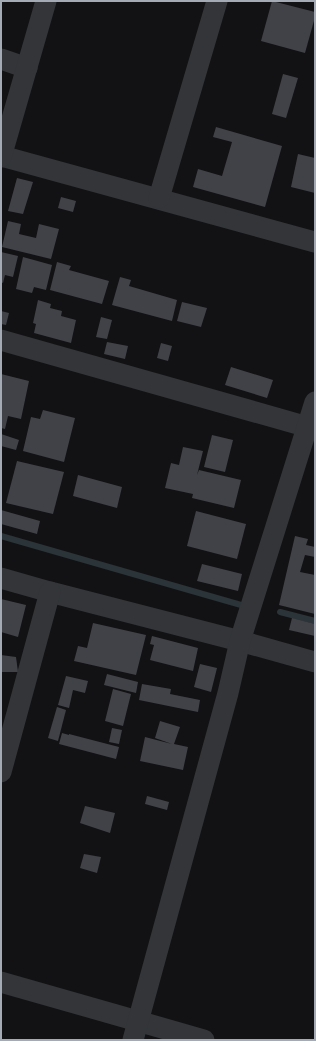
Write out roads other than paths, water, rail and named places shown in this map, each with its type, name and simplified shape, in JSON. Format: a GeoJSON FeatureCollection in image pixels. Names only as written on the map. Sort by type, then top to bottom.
{"type":"FeatureCollection","features":[{"type":"Feature","properties":{"kind":"street"},"geometry":{"type":"LineString","coordinates":[[46,1],[28,68],[1,157],[159,198],[315,242]]}},
{"type":"Feature","properties":{"kind":"street"},"geometry":{"type":"LineString","coordinates":[[159,198],[217,1]]}},
{"type":"Feature","properties":{"kind":"street"},"geometry":{"type":"LineString","coordinates":[[1,59],[28,68]]}},
{"type":"Feature","properties":{"kind":"street"},"geometry":{"type":"LineString","coordinates":[[1,340],[312,424]]}},
{"type":"Feature","properties":{"kind":"street"},"geometry":{"type":"LineString","coordinates":[[136,1031],[226,700],[240,640],[312,424],[315,402]]}},
{"type":"Feature","properties":{"kind":"street"},"geometry":{"type":"LineString","coordinates":[[1,578],[50,592],[240,640],[315,662]]}},
{"type":"Feature","properties":{"kind":"street"},"geometry":{"type":"LineString","coordinates":[[1,772],[50,592]]}},
{"type":"Feature","properties":{"kind":"street"},"geometry":{"type":"LineString","coordinates":[[1,982],[136,1031],[204,1040]]}},
{"type":"Feature","properties":{"kind":"waterway"},"geometry":{"type":"LineString","coordinates":[[1,536],[248,607]]}},
{"type":"Feature","properties":{"kind":"waterway"},"geometry":{"type":"LineString","coordinates":[[280,612],[315,621]]}}]}
